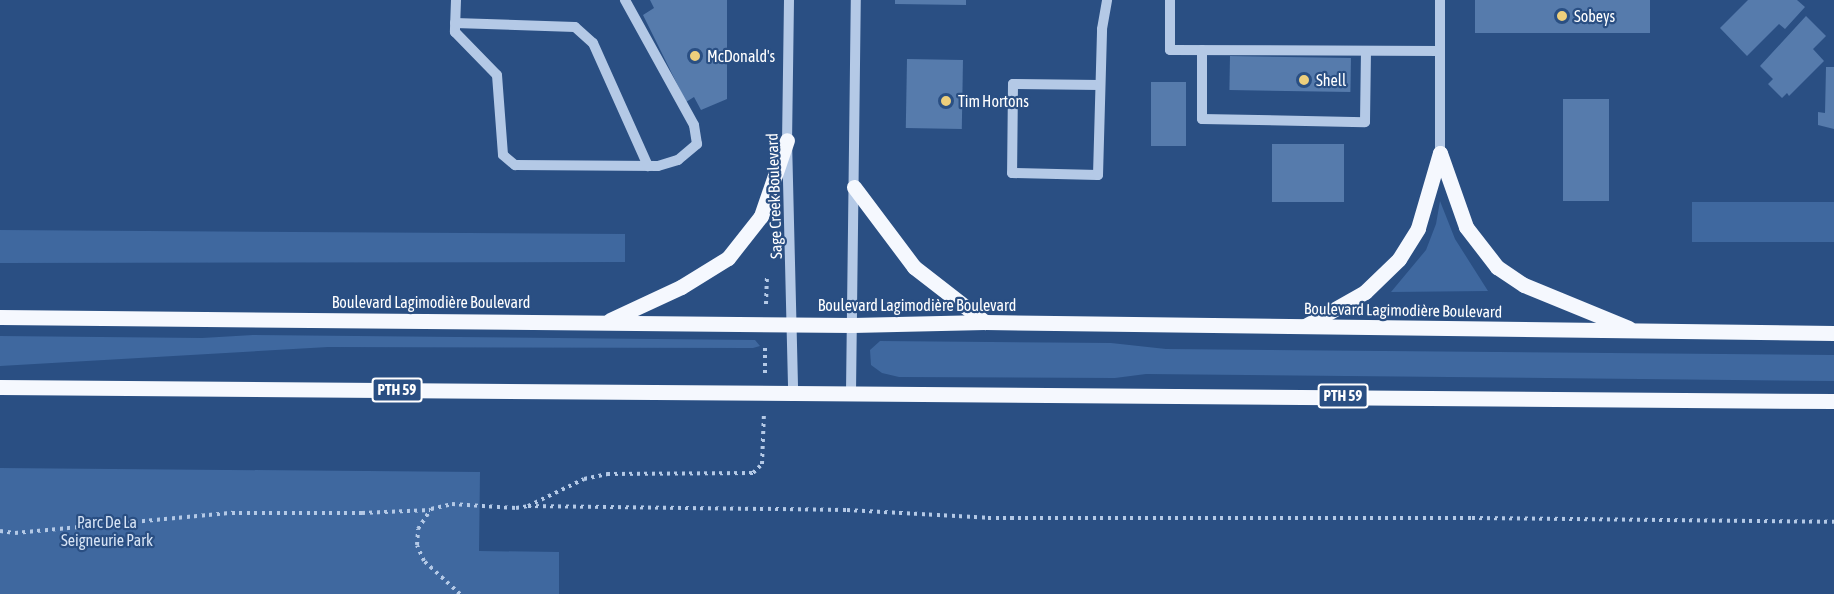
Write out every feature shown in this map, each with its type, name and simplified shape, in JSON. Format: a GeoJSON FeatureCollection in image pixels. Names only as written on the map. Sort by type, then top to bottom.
{"type":"FeatureCollection","features":[{"type":"Feature","properties":{"kind":"main road"},"geometry":{"type":"LineString","coordinates":[[606,322],[681,287],[728,258],[761,216],[787,140]]}},
{"type":"Feature","properties":{"kind":"main road"},"geometry":{"type":"LineString","coordinates":[[1305,327],[1365,292],[1399,260],[1418,228],[1440,153]]}},
{"type":"Feature","properties":{"kind":"main road"},"geometry":{"type":"LineString","coordinates":[[1440,153],[1466,227],[1497,267],[1524,285],[1637,332]]}},
{"type":"Feature","properties":{"kind":"main road"},"geometry":{"type":"LineString","coordinates":[[854,187],[914,267],[985,322]]}},
{"type":"Feature","properties":{"kind":"main road","name":"Boulevard Lagimodière Boulevard"},"geometry":{"type":"LineString","coordinates":[[0,317],[852,325],[985,322],[1834,333]]}},
{"type":"Feature","properties":{"kind":"main road","name":"PTH 59"},"geometry":{"type":"LineString","coordinates":[[0,387],[1834,401]]}},
{"type":"Feature","properties":{"kind":"street"},"geometry":{"type":"LineString","coordinates":[[456,0],[455,32],[497,75],[503,155],[515,165],[648,166],[678,160],[697,144],[693,124],[625,0]]}},
{"type":"Feature","properties":{"kind":"street","name":"Sage Creek Boulevard"},"geometry":{"type":"LineString","coordinates":[[789,0],[787,140],[793,392]]}},
{"type":"Feature","properties":{"kind":"street"},"geometry":{"type":"LineString","coordinates":[[851,392],[856,0]]}},
{"type":"Feature","properties":{"kind":"street"},"geometry":{"type":"LineString","coordinates":[[1100,85],[1013,84],[1012,173],[1098,175],[1102,29],[1107,0]]}},
{"type":"Feature","properties":{"kind":"street"},"geometry":{"type":"LineString","coordinates":[[1170,0],[1170,50],[1440,51]]}},
{"type":"Feature","properties":{"kind":"street"},"geometry":{"type":"LineString","coordinates":[[1440,0],[1440,153]]}},
{"type":"Feature","properties":{"kind":"street"},"geometry":{"type":"LineString","coordinates":[[455,23],[575,27],[593,43],[648,166]]}},
{"type":"Feature","properties":{"kind":"street"},"geometry":{"type":"LineString","coordinates":[[1202,50],[1202,119],[1365,122],[1366,51]]}},
{"type":"Feature","properties":{"kind":"path"},"geometry":{"type":"LineString","coordinates":[[528,506],[594,476],[753,473],[762,464],[764,448],[767,275]]}},
{"type":"Feature","properties":{"kind":"path"},"geometry":{"type":"LineString","coordinates":[[0,531],[15,533],[232,513],[362,513],[431,510],[452,504],[516,508],[528,506],[847,510],[988,518],[1243,520],[1450,517],[1834,522]]}},
{"type":"Feature","properties":{"kind":"path"},"geometry":{"type":"LineString","coordinates":[[431,510],[418,529],[417,545],[424,561],[460,594]]}},
{"type":"Feature","properties":{"kind":"green space"},"geometry":{"type":"Polygon","coordinates":[[[1440,201],[1455,239],[1488,291],[1391,292],[1426,250],[1436,224],[1440,201]]]}},
{"type":"Feature","properties":{"kind":"green space"},"geometry":{"type":"Polygon","coordinates":[[[1692,202],[1834,202],[1834,242],[1692,242],[1692,202]]]}},
{"type":"Feature","properties":{"kind":"green space"},"geometry":{"type":"Polygon","coordinates":[[[0,230],[625,234],[625,262],[0,263],[0,230]]]}},
{"type":"Feature","properties":{"kind":"green space"},"geometry":{"type":"Polygon","coordinates":[[[253,335],[755,340],[760,346],[753,348],[328,347],[0,366],[0,336],[202,338],[253,335]]]}},
{"type":"Feature","properties":{"kind":"green space"},"geometry":{"type":"Polygon","coordinates":[[[880,341],[1111,343],[1166,349],[1834,355],[1834,381],[1146,374],[1115,378],[899,377],[882,373],[871,365],[870,350],[880,341]]]}},
{"type":"Feature","properties":{"kind":"green space","name":"Parc De La Seigneurie Park"},"geometry":{"type":"Polygon","coordinates":[[[0,468],[480,472],[479,551],[559,552],[559,594],[0,594],[0,468]]]}},
{"type":"Feature","properties":{"kind":"building","name":"McDonald's"},"geometry":{"type":"Polygon","coordinates":[[[650,0],[727,0],[727,99],[701,110],[694,97],[686,102],[643,15],[654,8],[650,0]]]}},
{"type":"Feature","properties":{"kind":"building"},"geometry":{"type":"Polygon","coordinates":[[[895,0],[966,0],[966,5],[895,4],[895,0]]]}},
{"type":"Feature","properties":{"kind":"building","name":"Sobeys"},"geometry":{"type":"Polygon","coordinates":[[[1475,0],[1650,0],[1650,33],[1475,33],[1475,0]]]}},
{"type":"Feature","properties":{"kind":"building"},"geometry":{"type":"Polygon","coordinates":[[[1748,0],[1797,0],[1805,7],[1785,29],[1779,24],[1747,56],[1720,28],[1748,0]]]}},
{"type":"Feature","properties":{"kind":"building"},"geometry":{"type":"Polygon","coordinates":[[[1806,16],[1826,36],[1813,49],[1824,61],[1789,96],[1787,93],[1782,98],[1768,84],[1773,79],[1760,66],[1806,16]]]}},
{"type":"Feature","properties":{"kind":"building"},"geometry":{"type":"Polygon","coordinates":[[[1230,56],[1351,58],[1350,92],[1229,90],[1230,56]]]}},
{"type":"Feature","properties":{"kind":"building"},"geometry":{"type":"Polygon","coordinates":[[[907,59],[963,60],[962,129],[906,128],[907,59]]]}},
{"type":"Feature","properties":{"kind":"building"},"geometry":{"type":"Polygon","coordinates":[[[1826,67],[1834,67],[1834,129],[1818,125],[1818,112],[1825,113],[1826,67]]]}},
{"type":"Feature","properties":{"kind":"building"},"geometry":{"type":"Polygon","coordinates":[[[1151,82],[1186,82],[1186,146],[1151,146],[1151,82]]]}},
{"type":"Feature","properties":{"kind":"building"},"geometry":{"type":"Polygon","coordinates":[[[1563,99],[1609,99],[1609,201],[1563,201],[1563,99]]]}},
{"type":"Feature","properties":{"kind":"building"},"geometry":{"type":"Polygon","coordinates":[[[1272,144],[1344,144],[1344,202],[1272,202],[1272,144]]]}},
{"type":"Feature","properties":{"kind":"place","name":"Sobeys"},"geometry":{"type":"Point","coordinates":[1562,16]}},
{"type":"Feature","properties":{"kind":"place","name":"McDonald's"},"geometry":{"type":"Point","coordinates":[695,56]}},
{"type":"Feature","properties":{"kind":"place","name":"Shell"},"geometry":{"type":"Point","coordinates":[1304,80]}},
{"type":"Feature","properties":{"kind":"place","name":"Tim Hortons"},"geometry":{"type":"Point","coordinates":[946,101]}}]}
